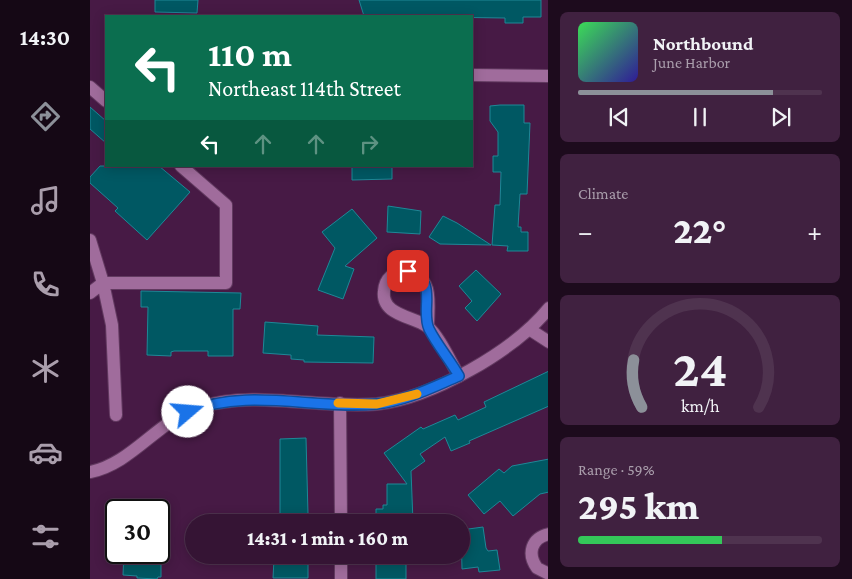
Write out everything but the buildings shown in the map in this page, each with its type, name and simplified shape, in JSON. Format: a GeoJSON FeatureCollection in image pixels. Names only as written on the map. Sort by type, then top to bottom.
{"type":"FeatureCollection","features":[{"type":"Feature","properties":{"kind":"street"},"geometry":{"type":"LineString","coordinates":[[473,75],[548,76]]}},
{"type":"Feature","properties":{"kind":"street"},"geometry":{"type":"LineString","coordinates":[[90,87],[105,100]]}},
{"type":"Feature","properties":{"kind":"street"},"geometry":{"type":"LineString","coordinates":[[90,293],[103,283],[226,283],[226,205],[182,167]]}},
{"type":"Feature","properties":{"kind":"street"},"geometry":{"type":"LineString","coordinates":[[90,240],[103,283],[112,326],[116,415]]}},
{"type":"Feature","properties":{"kind":"street"},"geometry":{"type":"LineString","coordinates":[[428,327],[392,310],[388,305],[384,291],[386,284],[395,274],[408,271],[420,277],[427,289],[428,327],[459,376]]}},
{"type":"Feature","properties":{"kind":"street"},"geometry":{"type":"LineString","coordinates":[[90,472],[115,462],[177,416],[222,402],[257,400],[377,404],[409,397],[459,376],[504,348],[533,326],[548,308]]}},
{"type":"Feature","properties":{"kind":"street"},"geometry":{"type":"LineString","coordinates":[[533,326],[548,342]]}},
{"type":"Feature","properties":{"kind":"street"},"geometry":{"type":"LineString","coordinates":[[340,404],[341,514]]}},
{"type":"Feature","properties":{"kind":"street"},"geometry":{"type":"LineString","coordinates":[[548,534],[540,537],[535,542],[531,555],[536,568],[548,574]]}},
{"type":"Feature","properties":{"kind":"street"},"geometry":{"type":"LineString","coordinates":[[341,564],[341,579]]}},
{"type":"Feature","properties":{"kind":"slow traffic"},"geometry":{"type":"LineString","coordinates":[[338,403],[377,404],[417,394]]}},
{"type":"Feature","properties":{"kind":"route"},"geometry":{"type":"LineString","coordinates":[[188,412],[222,402],[257,400],[377,404],[409,397],[459,376],[428,327],[427,289],[420,277],[408,271]]}}]}
